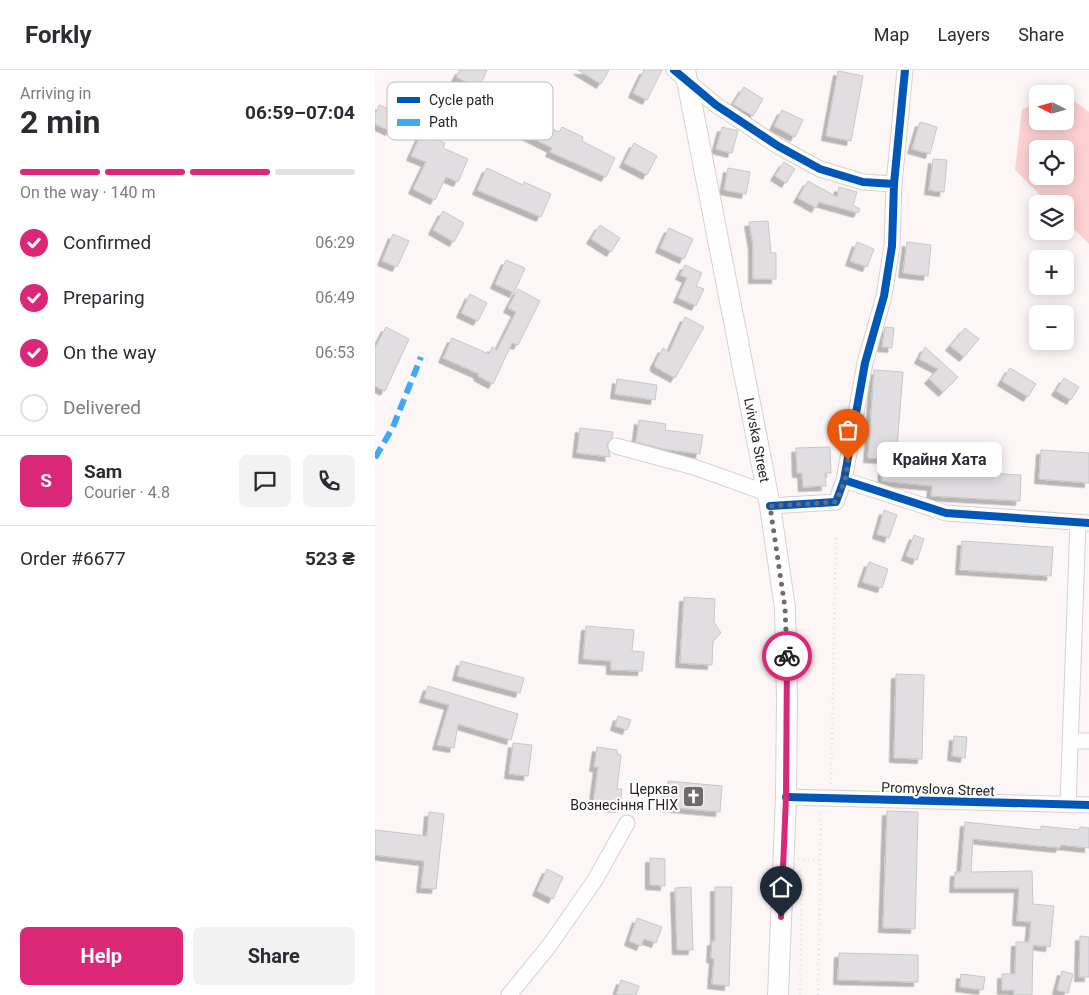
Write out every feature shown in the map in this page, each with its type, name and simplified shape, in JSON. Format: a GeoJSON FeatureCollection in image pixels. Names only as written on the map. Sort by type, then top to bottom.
{"type":"FeatureCollection","features":[{"type":"Feature","properties":{"kind":"main road","name":"Lvivska Street"},"geometry":{"type":"LineString","coordinates":[[682,73],[768,500],[785,616],[787,700],[786,797],[778,995]]}},
{"type":"Feature","properties":{"kind":"street"},"geometry":{"type":"LineString","coordinates":[[616,446],[694,467],[768,500],[836,502],[845,480],[865,363],[884,296],[892,246],[894,184],[905,70]]}},
{"type":"Feature","properties":{"kind":"street"},"geometry":{"type":"LineString","coordinates":[[682,73],[716,105],[779,146],[820,169],[863,182],[894,184]]}},
{"type":"Feature","properties":{"kind":"street"},"geometry":{"type":"LineString","coordinates":[[845,480],[945,513],[1084,523],[1070,741],[1068,805]]}},
{"type":"Feature","properties":{"kind":"street"},"geometry":{"type":"LineString","coordinates":[[1070,741],[1089,741]]}},
{"type":"Feature","properties":{"kind":"street","name":"Promyslova Street"},"geometry":{"type":"LineString","coordinates":[[786,797],[1089,805]]}},
{"type":"Feature","properties":{"kind":"street"},"geometry":{"type":"LineString","coordinates":[[509,995],[549,946],[590,887],[627,823]]}},
{"type":"Feature","properties":{"kind":"path"},"geometry":{"type":"LineString","coordinates":[[818,995],[820,860],[826,798],[836,535]]}},
{"type":"Feature","properties":{"kind":"path"},"geometry":{"type":"LineString","coordinates":[[784,858],[820,860]]}},
{"type":"Feature","properties":{"kind":"path"},"geometry":{"type":"LineString","coordinates":[[784,858],[802,872],[800,995]]}},
{"type":"Feature","properties":{"kind":"shaded area"},"geometry":{"type":"Polygon","coordinates":[[[1074,101],[1089,112],[1089,244],[1074,229],[1074,195],[1040,195],[1030,185],[1074,185],[1074,140],[1029,140],[1029,184],[1015,170],[1022,109],[1029,107],[1029,130],[1074,130],[1074,101]]]}},
{"type":"Feature","properties":{"kind":"building"},"geometry":{"type":"Polygon","coordinates":[[[460,70],[487,70],[482,82],[466,82],[456,77],[460,70]]]}},
{"type":"Feature","properties":{"kind":"building"},"geometry":{"type":"Polygon","coordinates":[[[578,70],[609,70],[601,84],[578,70]]]}},
{"type":"Feature","properties":{"kind":"building"},"geometry":{"type":"Polygon","coordinates":[[[644,70],[662,70],[647,100],[633,93],[644,70]]]}},
{"type":"Feature","properties":{"kind":"building"},"geometry":{"type":"Polygon","coordinates":[[[838,71],[863,76],[851,141],[826,136],[838,71]]]}},
{"type":"Feature","properties":{"kind":"building"},"geometry":{"type":"Polygon","coordinates":[[[744,87],[763,99],[753,116],[733,104],[744,87]]]}},
{"type":"Feature","properties":{"kind":"building"},"geometry":{"type":"Polygon","coordinates":[[[379,105],[387,108],[387,130],[375,124],[375,115],[379,105]]]}},
{"type":"Feature","properties":{"kind":"building"},"geometry":{"type":"Polygon","coordinates":[[[782,110],[803,120],[795,137],[774,126],[782,110]]]}},
{"type":"Feature","properties":{"kind":"building"},"geometry":{"type":"Polygon","coordinates":[[[920,122],[937,127],[930,154],[912,149],[920,122]]]}},
{"type":"Feature","properties":{"kind":"building"},"geometry":{"type":"Polygon","coordinates":[[[562,127],[583,137],[582,141],[615,158],[606,177],[550,152],[552,148],[536,140],[553,140],[553,129],[559,132],[562,127]]]}},
{"type":"Feature","properties":{"kind":"building"},"geometry":{"type":"Polygon","coordinates":[[[722,127],[738,131],[732,153],[716,149],[722,127]]]}},
{"type":"Feature","properties":{"kind":"building"},"geometry":{"type":"Polygon","coordinates":[[[418,140],[439,140],[445,143],[443,148],[468,159],[458,182],[446,177],[435,200],[413,189],[426,162],[411,156],[418,140]]]}},
{"type":"Feature","properties":{"kind":"building"},"geometry":{"type":"Polygon","coordinates":[[[634,143],[657,156],[647,175],[624,163],[634,143]]]}},
{"type":"Feature","properties":{"kind":"building"},"geometry":{"type":"Polygon","coordinates":[[[933,159],[947,160],[944,192],[929,190],[933,159]]]}},
{"type":"Feature","properties":{"kind":"building"},"geometry":{"type":"Polygon","coordinates":[[[784,162],[795,169],[786,183],[775,176],[784,162]]]}},
{"type":"Feature","properties":{"kind":"building"},"geometry":{"type":"Polygon","coordinates":[[[487,168],[523,185],[524,182],[551,194],[541,217],[477,190],[487,168]]]}},
{"type":"Feature","properties":{"kind":"building"},"geometry":{"type":"Polygon","coordinates":[[[728,168],[750,172],[746,194],[724,190],[728,168]]]}},
{"type":"Feature","properties":{"kind":"building"},"geometry":{"type":"Polygon","coordinates":[[[808,181],[837,197],[839,187],[857,192],[853,205],[860,209],[858,213],[819,202],[816,208],[798,198],[808,181]]]}},
{"type":"Feature","properties":{"kind":"building"},"geometry":{"type":"Polygon","coordinates":[[[443,211],[464,223],[454,242],[433,230],[443,211]]]}},
{"type":"Feature","properties":{"kind":"building"},"geometry":{"type":"Polygon","coordinates":[[[768,221],[771,253],[776,253],[776,279],[753,279],[753,245],[749,222],[768,221]]]}},
{"type":"Feature","properties":{"kind":"building"},"geometry":{"type":"Polygon","coordinates":[[[600,225],[620,238],[611,252],[591,239],[600,225]]]}},
{"type":"Feature","properties":{"kind":"building"},"geometry":{"type":"Polygon","coordinates":[[[669,228],[693,239],[684,259],[660,248],[669,228]]]}},
{"type":"Feature","properties":{"kind":"building"},"geometry":{"type":"Polygon","coordinates":[[[393,234],[409,241],[397,267],[382,261],[393,234]]]}},
{"type":"Feature","properties":{"kind":"building"},"geometry":{"type":"Polygon","coordinates":[[[857,242],[874,249],[867,267],[850,261],[857,242]]]}},
{"type":"Feature","properties":{"kind":"building"},"geometry":{"type":"Polygon","coordinates":[[[907,242],[931,245],[928,276],[903,273],[907,242]]]}},
{"type":"Feature","properties":{"kind":"building"},"geometry":{"type":"Polygon","coordinates":[[[506,260],[525,268],[514,293],[495,284],[506,260]]]}},
{"type":"Feature","properties":{"kind":"building"},"geometry":{"type":"Polygon","coordinates":[[[685,265],[702,273],[696,286],[704,289],[696,306],[678,298],[687,278],[680,275],[685,265]]]}},
{"type":"Feature","properties":{"kind":"building"},"geometry":{"type":"Polygon","coordinates":[[[518,289],[540,301],[518,345],[512,343],[493,384],[478,376],[479,374],[443,358],[452,338],[489,354],[492,347],[497,350],[516,312],[508,308],[518,289]]]}},
{"type":"Feature","properties":{"kind":"building"},"geometry":{"type":"Polygon","coordinates":[[[470,294],[487,303],[478,321],[461,313],[470,294]]]}},
{"type":"Feature","properties":{"kind":"building"},"geometry":{"type":"Polygon","coordinates":[[[685,317],[704,327],[675,378],[655,367],[655,363],[663,348],[669,352],[685,317]]]}},
{"type":"Feature","properties":{"kind":"building"},"geometry":{"type":"Polygon","coordinates":[[[386,327],[409,339],[385,391],[375,386],[375,348],[386,327]]]}},
{"type":"Feature","properties":{"kind":"building"},"geometry":{"type":"Polygon","coordinates":[[[885,327],[894,328],[892,348],[882,347],[885,327]]]}},
{"type":"Feature","properties":{"kind":"building"},"geometry":{"type":"Polygon","coordinates":[[[965,328],[979,339],[964,357],[950,346],[965,328]]]}},
{"type":"Feature","properties":{"kind":"building"},"geometry":{"type":"Polygon","coordinates":[[[925,347],[958,377],[943,392],[929,379],[938,369],[919,359],[925,347]]]}},
{"type":"Feature","properties":{"kind":"building"},"geometry":{"type":"Polygon","coordinates":[[[1010,368],[1036,384],[1028,397],[1002,381],[1010,368]]]}},
{"type":"Feature","properties":{"kind":"building"},"geometry":{"type":"Polygon","coordinates":[[[874,370],[903,372],[896,460],[921,462],[920,469],[1021,475],[1020,501],[931,496],[932,486],[882,481],[884,459],[868,458],[874,370]]]}},
{"type":"Feature","properties":{"kind":"building"},"geometry":{"type":"Polygon","coordinates":[[[1064,378],[1079,387],[1071,400],[1056,391],[1064,378]]]}},
{"type":"Feature","properties":{"kind":"building"},"geometry":{"type":"Polygon","coordinates":[[[617,379],[657,385],[655,400],[615,394],[617,379]]]}},
{"type":"Feature","properties":{"kind":"building"},"geometry":{"type":"Polygon","coordinates":[[[639,420],[666,424],[665,430],[703,435],[700,454],[663,449],[636,442],[639,420]]]}},
{"type":"Feature","properties":{"kind":"building"},"geometry":{"type":"Polygon","coordinates":[[[580,428],[613,432],[612,438],[607,444],[610,457],[577,453],[580,428]]]}},
{"type":"Feature","properties":{"kind":"building"},"geometry":{"type":"Polygon","coordinates":[[[830,447],[831,473],[825,473],[826,486],[803,487],[802,473],[797,473],[796,448],[830,447]]]}},
{"type":"Feature","properties":{"kind":"building"},"geometry":{"type":"Polygon","coordinates":[[[1041,450],[1089,453],[1089,483],[1039,479],[1041,450]]]}},
{"type":"Feature","properties":{"kind":"building"},"geometry":{"type":"Polygon","coordinates":[[[884,510],[897,515],[889,538],[877,534],[884,510]]]}},
{"type":"Feature","properties":{"kind":"building"},"geometry":{"type":"Polygon","coordinates":[[[914,535],[924,539],[917,560],[906,556],[914,535]]]}},
{"type":"Feature","properties":{"kind":"building"},"geometry":{"type":"Polygon","coordinates":[[[962,541],[1053,547],[1051,576],[960,570],[962,541]]]}},
{"type":"Feature","properties":{"kind":"building"},"geometry":{"type":"Polygon","coordinates":[[[869,562],[888,569],[882,588],[862,582],[869,562]]]}},
{"type":"Feature","properties":{"kind":"building"},"geometry":{"type":"Polygon","coordinates":[[[684,597],[715,599],[714,622],[721,633],[713,641],[712,665],[680,663],[684,597]]]}},
{"type":"Feature","properties":{"kind":"building"},"geometry":{"type":"Polygon","coordinates":[[[586,626],[634,630],[632,651],[644,652],[642,671],[611,670],[611,661],[583,659],[586,626]]]}},
{"type":"Feature","properties":{"kind":"building"},"geometry":{"type":"Polygon","coordinates":[[[461,661],[524,678],[520,693],[457,676],[461,661]]]}},
{"type":"Feature","properties":{"kind":"building"},"geometry":{"type":"Polygon","coordinates":[[[896,674],[924,675],[922,759],[894,758],[896,674]]]}},
{"type":"Feature","properties":{"kind":"building"},"geometry":{"type":"Polygon","coordinates":[[[428,686],[518,714],[511,740],[458,724],[454,748],[437,745],[449,705],[424,698],[428,686]]]}},
{"type":"Feature","properties":{"kind":"building"},"geometry":{"type":"Polygon","coordinates":[[[618,716],[631,720],[627,730],[615,726],[618,716]]]}},
{"type":"Feature","properties":{"kind":"building"},"geometry":{"type":"Polygon","coordinates":[[[954,736],[967,737],[965,758],[952,756],[954,736]]]}},
{"type":"Feature","properties":{"kind":"building"},"geometry":{"type":"Polygon","coordinates":[[[513,743],[532,745],[528,776],[509,774],[513,743]]]}},
{"type":"Feature","properties":{"kind":"building"},"geometry":{"type":"Polygon","coordinates":[[[597,747],[617,750],[617,754],[621,755],[617,789],[622,789],[620,808],[593,805],[598,767],[594,767],[597,747]]]}},
{"type":"Feature","properties":{"kind":"building","name":"Церква Вознесіння ГНІХ"},"geometry":{"type":"Polygon","coordinates":[[[668,781],[722,786],[720,812],[666,807],[668,781]]]}},
{"type":"Feature","properties":{"kind":"building"},"geometry":{"type":"Polygon","coordinates":[[[887,811],[918,812],[915,929],[883,928],[887,811]]]}},
{"type":"Feature","properties":{"kind":"building"},"geometry":{"type":"Polygon","coordinates":[[[429,812],[444,814],[436,889],[421,888],[424,861],[375,855],[375,830],[427,836],[429,812]]]}},
{"type":"Feature","properties":{"kind":"building"},"geometry":{"type":"Polygon","coordinates":[[[965,822],[1041,830],[1041,826],[1079,830],[1080,827],[1089,828],[1089,848],[1061,845],[1060,848],[973,839],[971,872],[1032,871],[1033,904],[1054,906],[1050,947],[1033,945],[1032,995],[1014,995],[1014,990],[1002,990],[1002,974],[1015,974],[1016,942],[1029,942],[1031,922],[1017,921],[1019,888],[954,888],[955,872],[961,872],[965,822]]]}},
{"type":"Feature","properties":{"kind":"building"},"geometry":{"type":"Polygon","coordinates":[[[650,858],[665,859],[665,886],[650,885],[650,858]]]}},
{"type":"Feature","properties":{"kind":"building"},"geometry":{"type":"Polygon","coordinates":[[[547,869],[563,877],[553,899],[537,891],[547,869]]]}},
{"type":"Feature","properties":{"kind":"building"},"geometry":{"type":"Polygon","coordinates":[[[691,887],[693,950],[677,950],[675,888],[691,887]]]}},
{"type":"Feature","properties":{"kind":"building"},"geometry":{"type":"Polygon","coordinates":[[[715,887],[732,887],[729,986],[712,984],[714,959],[711,958],[712,941],[715,941],[715,887]]]}},
{"type":"Feature","properties":{"kind":"building"},"geometry":{"type":"Polygon","coordinates":[[[637,918],[662,927],[656,943],[644,939],[641,946],[629,941],[637,918]]]}},
{"type":"Feature","properties":{"kind":"building"},"geometry":{"type":"Polygon","coordinates":[[[1080,936],[1089,937],[1089,977],[1079,977],[1080,936]]]}},
{"type":"Feature","properties":{"kind":"building"},"geometry":{"type":"Polygon","coordinates":[[[839,953],[918,955],[918,982],[838,980],[839,953]]]}},
{"type":"Feature","properties":{"kind":"building"},"geometry":{"type":"Polygon","coordinates":[[[1062,971],[1073,974],[1068,993],[1057,990],[1062,971]]]}},
{"type":"Feature","properties":{"kind":"building"},"geometry":{"type":"Polygon","coordinates":[[[961,974],[985,977],[983,990],[960,987],[961,974]]]}},
{"type":"Feature","properties":{"kind":"building"},"geometry":{"type":"Polygon","coordinates":[[[621,980],[639,986],[636,995],[616,995],[621,980]]]}},
{"type":"Feature","properties":{"kind":"marked path"},"geometry":{"type":"LineString","coordinates":[[375,458],[393,427],[421,357]]}},
{"type":"Feature","properties":{"kind":"cycle path"},"geometry":{"type":"LineString","coordinates":[[674,70],[716,105],[778,146],[820,169],[863,182],[894,184]]}},
{"type":"Feature","properties":{"kind":"cycle path"},"geometry":{"type":"LineString","coordinates":[[770,506],[836,502],[844,480],[865,363],[884,296],[892,246],[894,184],[905,70]]}},
{"type":"Feature","properties":{"kind":"cycle path"},"geometry":{"type":"LineString","coordinates":[[844,480],[946,513],[1089,523]]}},
{"type":"Feature","properties":{"kind":"cycle path"},"geometry":{"type":"LineString","coordinates":[[786,797],[1089,805]]}},
{"type":"Feature","properties":{"kind":"way so far"},"geometry":{"type":"LineString","coordinates":[[787,656],[785,608],[770,506],[836,502],[845,480],[848,460]]}},
{"type":"Feature","properties":{"kind":"place","name":"Крайня Хата"},"geometry":{"type":"Point","coordinates":[848,460]}},
{"type":"Feature","properties":{"kind":"place","name":"Церква Вознесіння ГНІХ"},"geometry":{"type":"Point","coordinates":[694,797]}},
{"type":"Feature","properties":{"kind":"route"},"geometry":{"type":"LineString","coordinates":[[781,917],[786,797],[787,656]]}}]}
